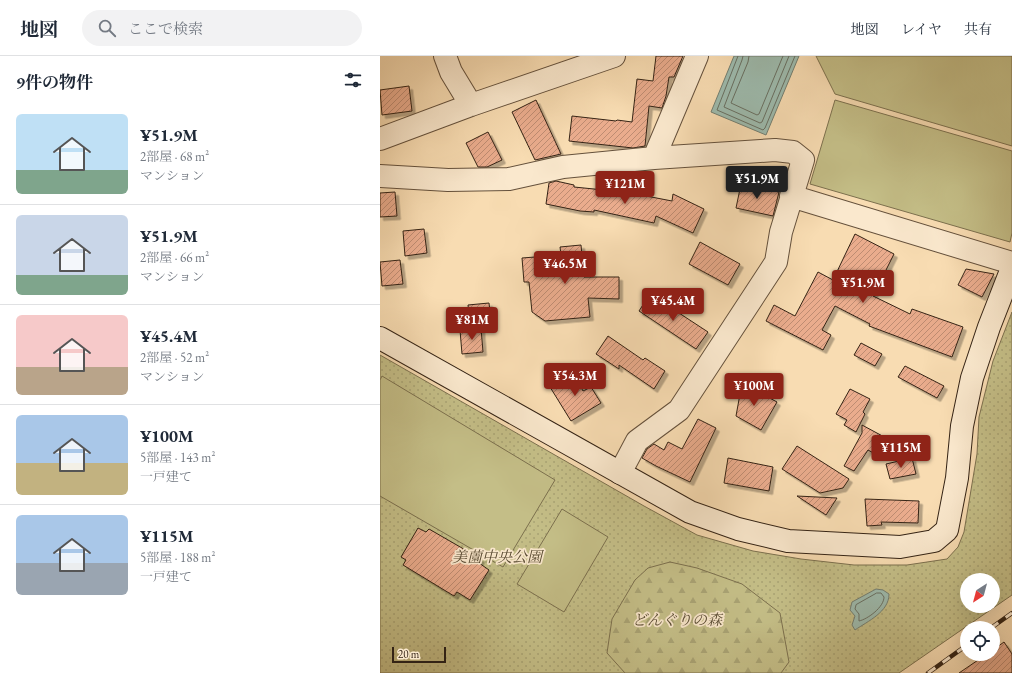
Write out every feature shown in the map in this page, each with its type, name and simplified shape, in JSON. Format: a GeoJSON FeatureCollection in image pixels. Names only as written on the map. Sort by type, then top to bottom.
{"type":"FeatureCollection","features":[{"type":"Feature","properties":{"kind":"street"},"geometry":{"type":"LineString","coordinates":[[445,56],[451,72],[471,105]]}},
{"type":"Feature","properties":{"kind":"street"},"geometry":{"type":"LineString","coordinates":[[380,139],[471,105],[614,56]]}},
{"type":"Feature","properties":{"kind":"street"},"geometry":{"type":"LineString","coordinates":[[654,158],[697,56]]}},
{"type":"Feature","properties":{"kind":"street"},"geometry":{"type":"LineString","coordinates":[[380,176],[448,180],[509,179],[563,167],[654,158],[775,150],[793,152],[803,160],[781,232],[776,262],[679,410],[637,441],[620,473]]}},
{"type":"Feature","properties":{"kind":"street"},"geometry":{"type":"LineString","coordinates":[[791,196],[1012,263]]}},
{"type":"Feature","properties":{"kind":"street"},"geometry":{"type":"LineString","coordinates":[[380,338],[690,512],[738,530],[788,541],[900,547],[934,541],[947,530],[957,478],[962,426],[972,378],[989,327],[1012,268]]}},
{"type":"Feature","properties":{"kind":"green space"},"geometry":{"type":"Polygon","coordinates":[[[816,56],[1012,56],[1012,146],[835,94],[816,56]]]}},
{"type":"Feature","properties":{"kind":"green space"},"geometry":{"type":"Polygon","coordinates":[[[835,100],[1012,151],[1012,233],[1010,242],[810,184],[835,100]]]}},
{"type":"Feature","properties":{"kind":"green space","name":"美薗中央公園"},"geometry":{"type":"Polygon","coordinates":[[[1012,312],[1012,595],[1000,603],[1000,573],[960,573],[960,613],[986,613],[974,621],[960,621],[960,631],[899,673],[380,673],[380,355],[697,535],[753,551],[801,559],[854,565],[907,565],[947,559],[958,547],[964,532],[977,454],[979,417],[993,361],[1012,312]]]}},
{"type":"Feature","properties":{"kind":"green space"},"geometry":{"type":"Polygon","coordinates":[[[382,376],[555,480],[503,567],[380,496],[380,380],[382,376]]]}},
{"type":"Feature","properties":{"kind":"green space"},"geometry":{"type":"Polygon","coordinates":[[[562,509],[608,537],[564,612],[517,584],[562,509]]]}},
{"type":"Feature","properties":{"kind":"green space","name":"どんぐりの森"},"geometry":{"type":"Polygon","coordinates":[[[670,562],[697,568],[742,584],[780,613],[789,662],[781,673],[625,673],[607,653],[612,619],[635,580],[648,568],[670,562]]]}},
{"type":"Feature","properties":{"kind":"water"},"geometry":{"type":"Polygon","coordinates":[[[734,56],[799,56],[766,135],[711,112],[734,56]]]}},
{"type":"Feature","properties":{"kind":"water"},"geometry":{"type":"Polygon","coordinates":[[[876,589],[883,590],[889,594],[886,606],[877,615],[855,630],[852,625],[855,616],[850,610],[852,602],[876,589]]]}},
{"type":"Feature","properties":{"kind":"building"},"geometry":{"type":"Polygon","coordinates":[[[656,56],[683,56],[674,77],[669,77],[666,96],[662,108],[649,106],[645,146],[633,148],[569,141],[572,116],[632,122],[637,79],[653,81],[656,56]]]}},
{"type":"Feature","properties":{"kind":"building"},"geometry":{"type":"Polygon","coordinates":[[[409,86],[412,111],[382,115],[380,90],[409,86]]]}},
{"type":"Feature","properties":{"kind":"building"},"geometry":{"type":"Polygon","coordinates":[[[536,100],[561,154],[535,160],[512,112],[536,100]]]}},
{"type":"Feature","properties":{"kind":"building"},"geometry":{"type":"Polygon","coordinates":[[[488,132],[502,160],[487,167],[478,167],[466,143],[488,132]]]}},
{"type":"Feature","properties":{"kind":"building"},"geometry":{"type":"Polygon","coordinates":[[[556,181],[574,185],[574,187],[604,190],[605,188],[672,201],[673,194],[704,209],[693,233],[656,216],[654,223],[594,210],[594,212],[580,211],[546,204],[549,183],[556,181]]]}},
{"type":"Feature","properties":{"kind":"building"},"geometry":{"type":"Polygon","coordinates":[[[741,184],[779,192],[773,216],[736,208],[741,184]]]}},
{"type":"Feature","properties":{"kind":"building"},"geometry":{"type":"Polygon","coordinates":[[[395,192],[397,216],[380,217],[380,193],[395,192]]]}},
{"type":"Feature","properties":{"kind":"building"},"geometry":{"type":"Polygon","coordinates":[[[424,229],[427,253],[405,256],[403,231],[424,229]]]}},
{"type":"Feature","properties":{"kind":"building"},"geometry":{"type":"Polygon","coordinates":[[[855,234],[894,254],[873,296],[910,314],[912,309],[963,327],[952,357],[869,326],[870,324],[835,306],[822,330],[831,335],[823,350],[766,321],[774,305],[795,316],[818,272],[833,280],[855,234]]]}},
{"type":"Feature","properties":{"kind":"building"},"geometry":{"type":"Polygon","coordinates":[[[700,242],[740,264],[728,285],[689,264],[700,242]]]}},
{"type":"Feature","properties":{"kind":"building"},"geometry":{"type":"Polygon","coordinates":[[[581,245],[584,277],[619,277],[619,299],[588,298],[590,317],[545,321],[532,312],[529,282],[524,282],[522,258],[561,255],[560,247],[581,245]]]}},
{"type":"Feature","properties":{"kind":"building"},"geometry":{"type":"Polygon","coordinates":[[[400,260],[403,284],[382,286],[380,262],[400,260]]]}},
{"type":"Feature","properties":{"kind":"building"},"geometry":{"type":"Polygon","coordinates":[[[966,269],[994,274],[982,297],[958,285],[966,269]]]}},
{"type":"Feature","properties":{"kind":"building"},"geometry":{"type":"Polygon","coordinates":[[[650,294],[708,332],[696,349],[639,311],[650,294]]]}},
{"type":"Feature","properties":{"kind":"building"},"geometry":{"type":"Polygon","coordinates":[[[489,303],[491,321],[470,324],[468,305],[489,303]]]}},
{"type":"Feature","properties":{"kind":"building"},"geometry":{"type":"Polygon","coordinates":[[[481,328],[483,352],[462,354],[460,330],[481,328]]]}},
{"type":"Feature","properties":{"kind":"building"},"geometry":{"type":"Polygon","coordinates":[[[608,336],[643,360],[645,358],[665,371],[654,389],[619,365],[619,369],[596,354],[608,336]]]}},
{"type":"Feature","properties":{"kind":"building"},"geometry":{"type":"Polygon","coordinates":[[[861,343],[882,354],[875,366],[854,355],[861,343]]]}},
{"type":"Feature","properties":{"kind":"building"},"geometry":{"type":"Polygon","coordinates":[[[905,366],[944,386],[937,398],[898,377],[905,366]]]}},
{"type":"Feature","properties":{"kind":"building"},"geometry":{"type":"Polygon","coordinates":[[[573,373],[583,391],[591,387],[601,403],[571,421],[550,387],[573,373]]]}},
{"type":"Feature","properties":{"kind":"building"},"geometry":{"type":"Polygon","coordinates":[[[742,383],[777,402],[761,430],[736,416],[742,383]]]}},
{"type":"Feature","properties":{"kind":"building"},"geometry":{"type":"Polygon","coordinates":[[[850,389],[870,399],[863,412],[865,414],[856,432],[844,425],[847,420],[836,414],[850,389]]]}},
{"type":"Feature","properties":{"kind":"building"},"geometry":{"type":"Polygon","coordinates":[[[698,419],[716,428],[690,482],[642,458],[647,449],[654,444],[664,450],[668,442],[682,449],[698,419]]]}},
{"type":"Feature","properties":{"kind":"building"},"geometry":{"type":"Polygon","coordinates":[[[862,425],[888,439],[879,456],[868,450],[854,471],[844,466],[862,433],[862,425]]]}},
{"type":"Feature","properties":{"kind":"building"},"geometry":{"type":"Polygon","coordinates":[[[797,446],[849,479],[843,488],[820,493],[782,469],[797,446]]]}},
{"type":"Feature","properties":{"kind":"building"},"geometry":{"type":"Polygon","coordinates":[[[728,458],[773,467],[769,491],[724,483],[728,458]]]}},
{"type":"Feature","properties":{"kind":"building"},"geometry":{"type":"Polygon","coordinates":[[[912,458],[916,474],[890,479],[886,464],[912,458]]]}},
{"type":"Feature","properties":{"kind":"building"},"geometry":{"type":"Polygon","coordinates":[[[797,496],[837,498],[826,515],[797,496]]]}},
{"type":"Feature","properties":{"kind":"building"},"geometry":{"type":"Polygon","coordinates":[[[865,499],[919,501],[918,523],[881,522],[882,525],[867,526],[865,499]]]}},
{"type":"Feature","properties":{"kind":"building"},"geometry":{"type":"Polygon","coordinates":[[[418,528],[426,532],[429,529],[481,559],[479,563],[489,570],[470,600],[457,592],[454,596],[403,565],[406,560],[401,557],[418,528]]]}},
{"type":"Feature","properties":{"kind":"building"},"geometry":{"type":"Polygon","coordinates":[[[1004,642],[1012,654],[1012,673],[959,673],[977,661],[1000,661],[1000,645],[1004,642]]]}},
{"type":"Feature","properties":{"kind":"railway"},"geometry":{"type":"LineString","coordinates":[[1000,622],[1012,613]]}},
{"type":"Feature","properties":{"kind":"railway"},"geometry":{"type":"LineString","coordinates":[[928,673],[960,650]]}}]}
